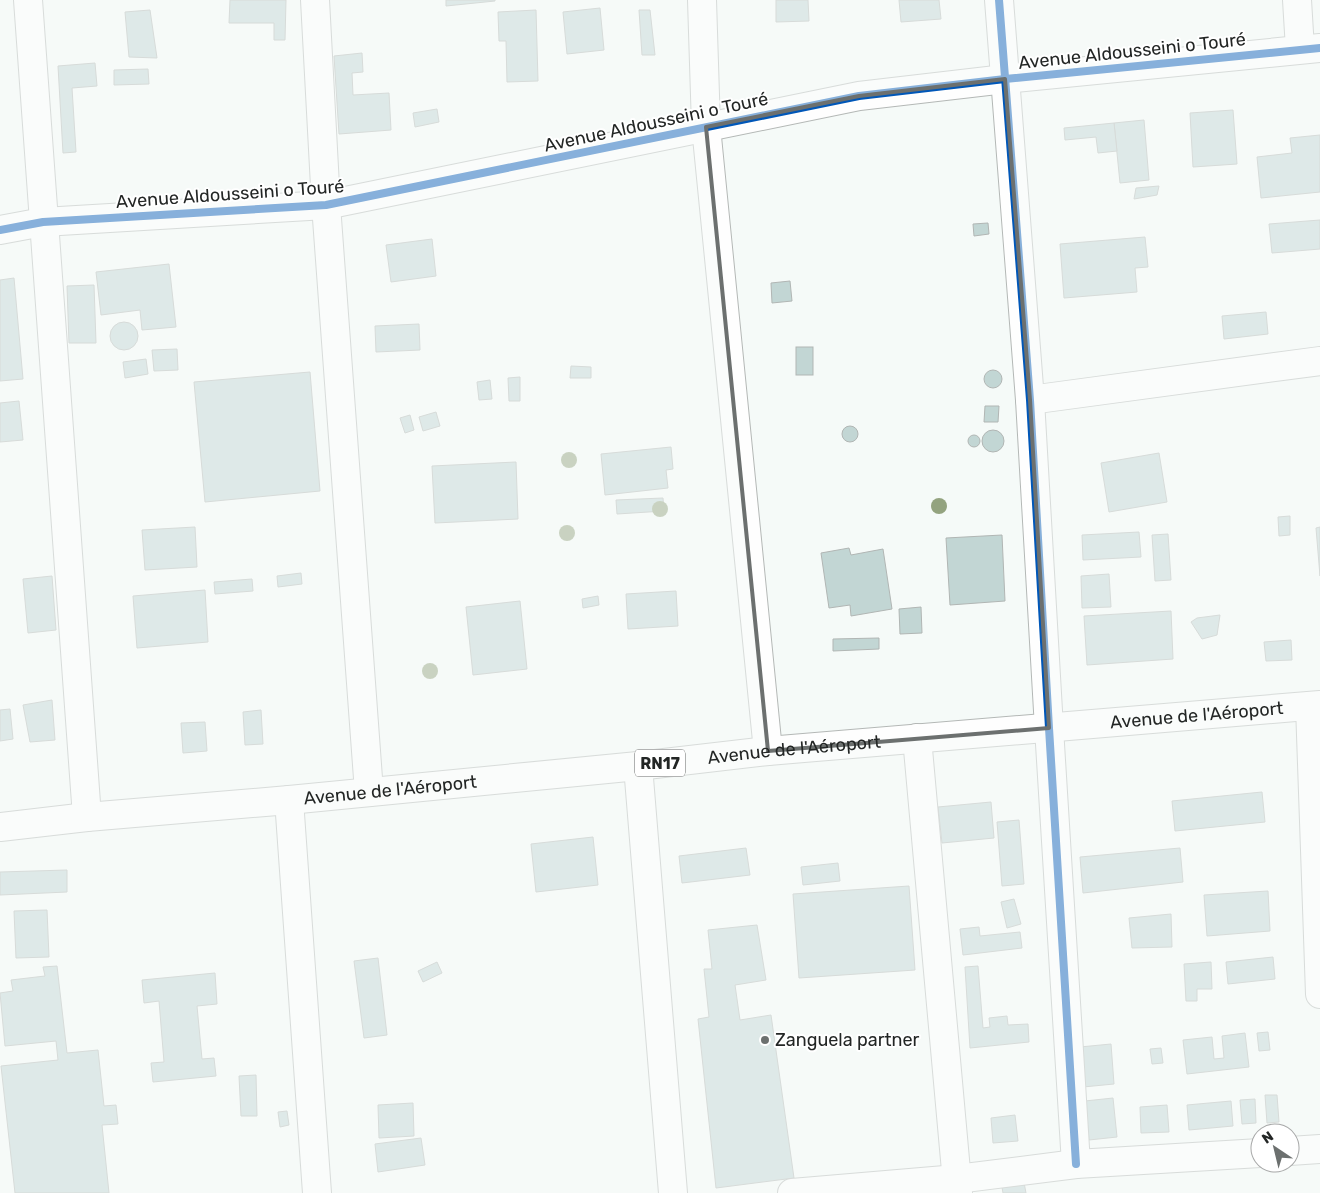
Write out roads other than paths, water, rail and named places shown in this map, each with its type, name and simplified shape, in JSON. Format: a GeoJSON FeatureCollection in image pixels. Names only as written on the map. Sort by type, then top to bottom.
{"type":"FeatureCollection","features":[{"type":"Feature","properties":{"kind":"street"},"geometry":{"type":"LineString","coordinates":[[28,0],[88,817]]}},
{"type":"Feature","properties":{"kind":"street"},"geometry":{"type":"LineString","coordinates":[[315,0],[326,205],[369,792]]}},
{"type":"Feature","properties":{"kind":"street"},"geometry":{"type":"LineString","coordinates":[[702,0],[706,128],[768,751]]}},
{"type":"Feature","properties":{"kind":"street"},"geometry":{"type":"LineString","coordinates":[[999,0],[1030,400],[1076,1164]]}},
{"type":"Feature","properties":{"kind":"street"},"geometry":{"type":"LineString","coordinates":[[1297,0],[1310,48]]}},
{"type":"Feature","properties":{"kind":"street","name":"Avenue Aldousseini o Touré"},"geometry":{"type":"LineString","coordinates":[[0,230],[43,222],[326,205],[858,96],[1310,48]]}},
{"type":"Feature","properties":{"kind":"street"},"geometry":{"type":"LineString","coordinates":[[1030,400],[1320,361]]}},
{"type":"Feature","properties":{"kind":"street"},"geometry":{"type":"LineString","coordinates":[[1315,706],[1320,994]]}},
{"type":"Feature","properties":{"kind":"street","name":"Avenue de l'Aéroport"},"geometry":{"type":"LineString","coordinates":[[0,827],[88,817],[289,800],[638,766],[768,751],[1315,706]]}},
{"type":"Feature","properties":{"kind":"street"},"geometry":{"type":"LineString","coordinates":[[917,738],[957,1186]]}},
{"type":"Feature","properties":{"kind":"street"},"geometry":{"type":"LineString","coordinates":[[638,766],[673,1193]]}},
{"type":"Feature","properties":{"kind":"street"},"geometry":{"type":"LineString","coordinates":[[289,800],[317,1193]]}},
{"type":"Feature","properties":{"kind":"street"},"geometry":{"type":"LineString","coordinates":[[1300,1150],[1320,1149]]}},
{"type":"Feature","properties":{"kind":"street"},"geometry":{"type":"LineString","coordinates":[[792,1193],[957,1186],[1076,1164],[1250,1154]]}},
{"type":"Feature","properties":{"kind":"place","name":"Zanguela partner"},"geometry":{"type":"Point","coordinates":[765,1040]}}]}
